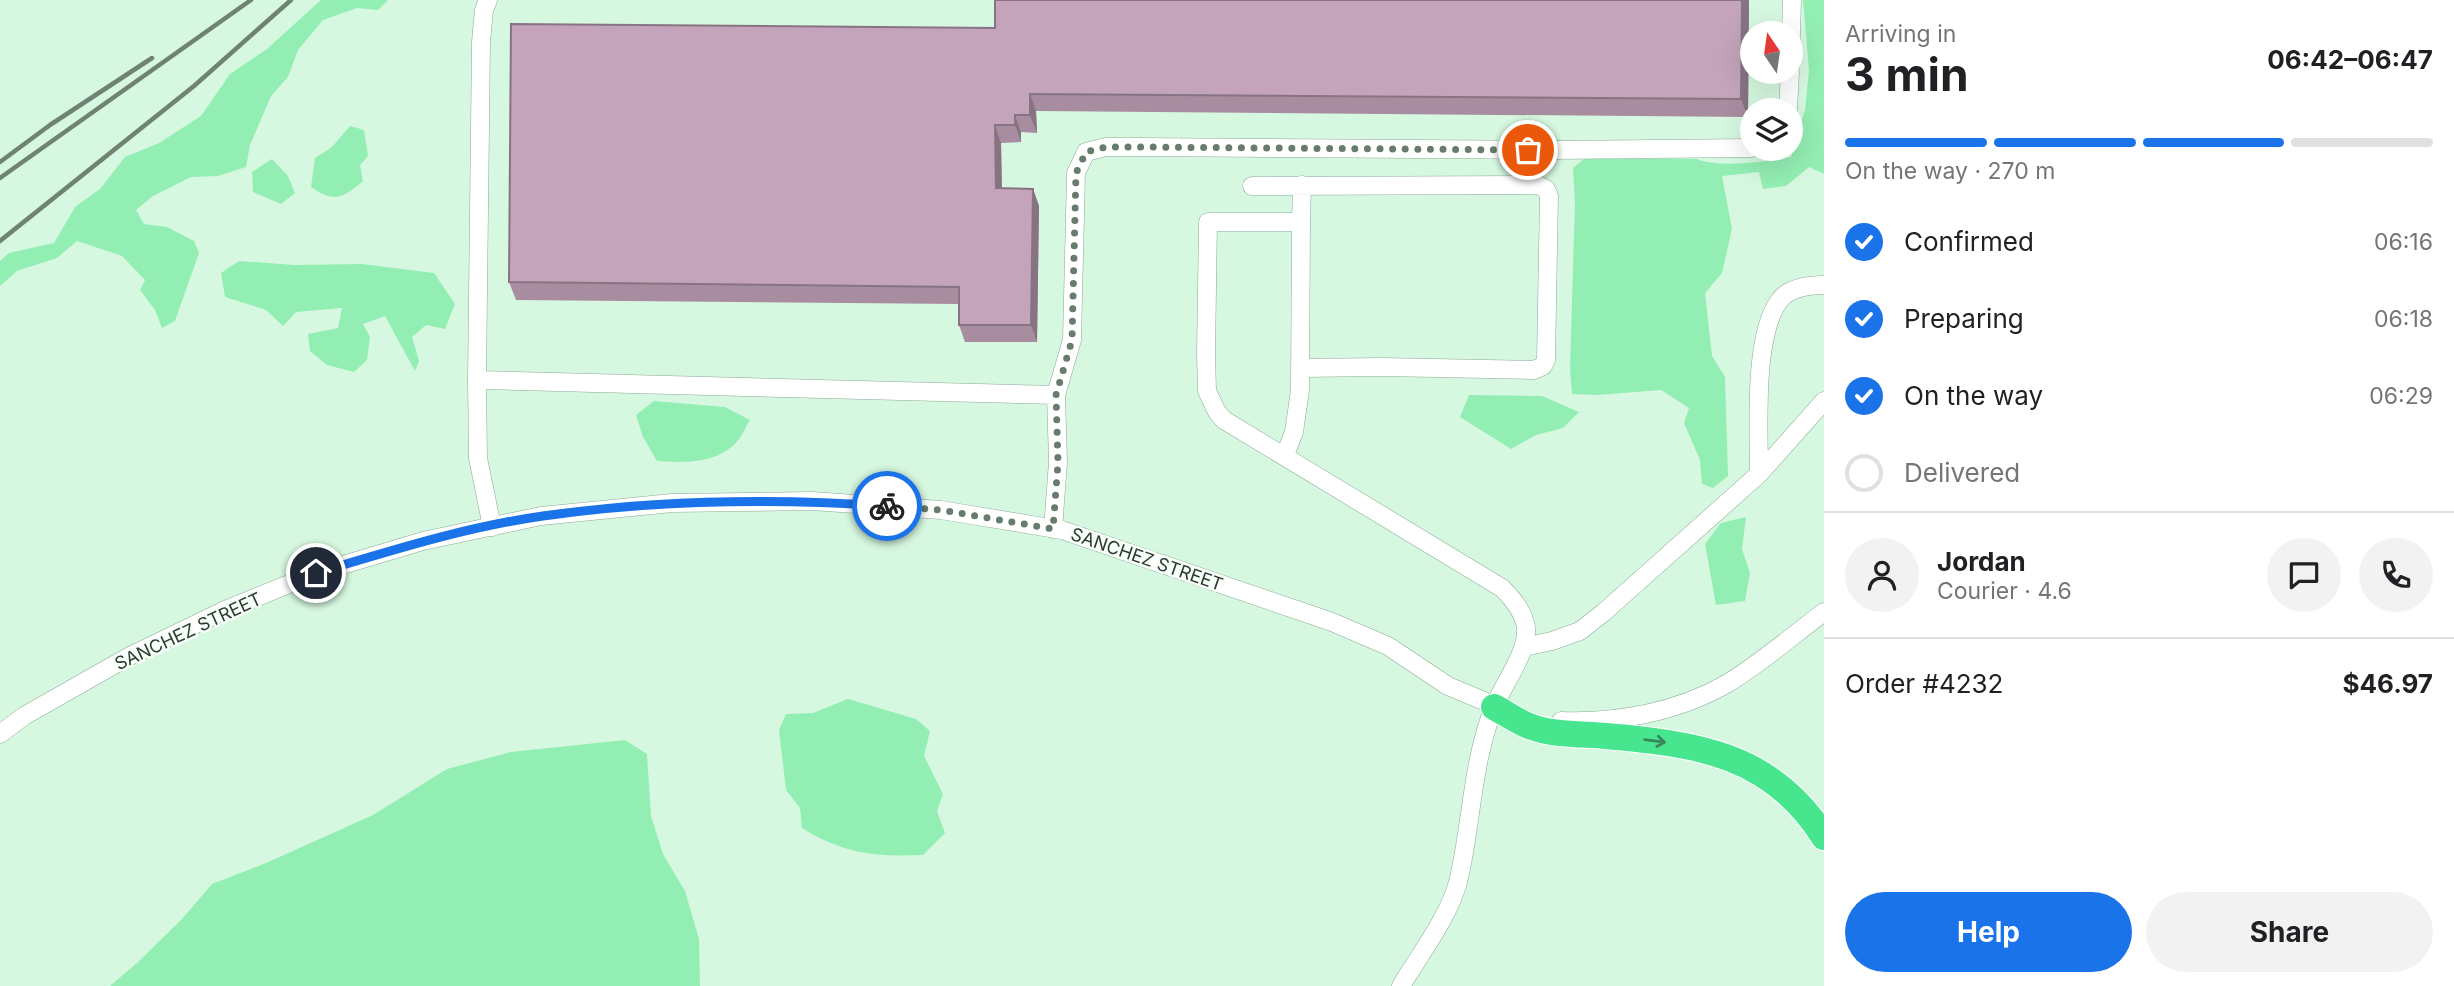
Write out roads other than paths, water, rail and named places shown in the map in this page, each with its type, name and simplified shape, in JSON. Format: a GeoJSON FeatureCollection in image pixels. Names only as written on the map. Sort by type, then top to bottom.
{"type":"FeatureCollection","features":[{"type":"Feature","properties":{"kind":"highway"},"geometry":{"type":"LineString","coordinates":[[1494,707],[1533,728],[1647,739],[1697,747],[1746,763],[1779,784],[1799,803],[1824,837]]}},
{"type":"Feature","properties":{"kind":"street"},"geometry":{"type":"LineString","coordinates":[[488,0],[484,10],[481,42],[477,380],[478,457],[492,527]]}},
{"type":"Feature","properties":{"kind":"street"},"geometry":{"type":"LineString","coordinates":[[1791,21],[1792,0]]}},
{"type":"Feature","properties":{"kind":"street"},"geometry":{"type":"LineString","coordinates":[[1053,529],[1058,463],[1056,395],[1072,340],[1076,173],[1086,152],[1106,147],[1555,150],[1740,148]]}},
{"type":"Feature","properties":{"kind":"street"},"geometry":{"type":"LineString","coordinates":[[1252,186],[1538,185],[1546,189],[1549,196],[1546,360],[1543,366],[1534,370],[1382,366],[1300,368]]}},
{"type":"Feature","properties":{"kind":"street"},"geometry":{"type":"LineString","coordinates":[[1285,455],[1298,414],[1302,186]]}},
{"type":"Feature","properties":{"kind":"street"},"geometry":{"type":"LineString","coordinates":[[1301,222],[1208,222],[1206,354],[1208,391],[1217,412],[1224,420],[1502,589],[1514,600],[1526,629],[1524,647],[1494,707],[1477,765],[1459,880],[1451,902],[1401,986]]}},
{"type":"Feature","properties":{"kind":"street"},"geometry":{"type":"LineString","coordinates":[[1759,474],[1760,374],[1764,341],[1771,317],[1780,299],[1795,289],[1824,285]]}},
{"type":"Feature","properties":{"kind":"street"},"geometry":{"type":"LineString","coordinates":[[477,380],[1056,395]]}},
{"type":"Feature","properties":{"kind":"street"},"geometry":{"type":"LineString","coordinates":[[1524,647],[1580,631],[1603,613],[1759,474],[1824,401]]}},
{"type":"Feature","properties":{"kind":"street","name":"SANCHEZ STREET"},"geometry":{"type":"LineString","coordinates":[[0,734],[24,716],[128,657],[225,610],[316,573],[423,541],[541,516],[672,503],[812,501],[941,510],[1053,529],[1332,622],[1388,646],[1448,686],[1494,707],[1542,720],[1581,722],[1621,719],[1683,704],[1728,683],[1824,612]]}},
{"type":"Feature","properties":{"kind":"railway"},"geometry":{"type":"LineString","coordinates":[[0,178],[251,0]]}},
{"type":"Feature","properties":{"kind":"railway"},"geometry":{"type":"LineString","coordinates":[[0,241],[194,86],[291,0]]}},
{"type":"Feature","properties":{"kind":"railway"},"geometry":{"type":"LineString","coordinates":[[0,162],[50,125],[152,58]]}}]}
